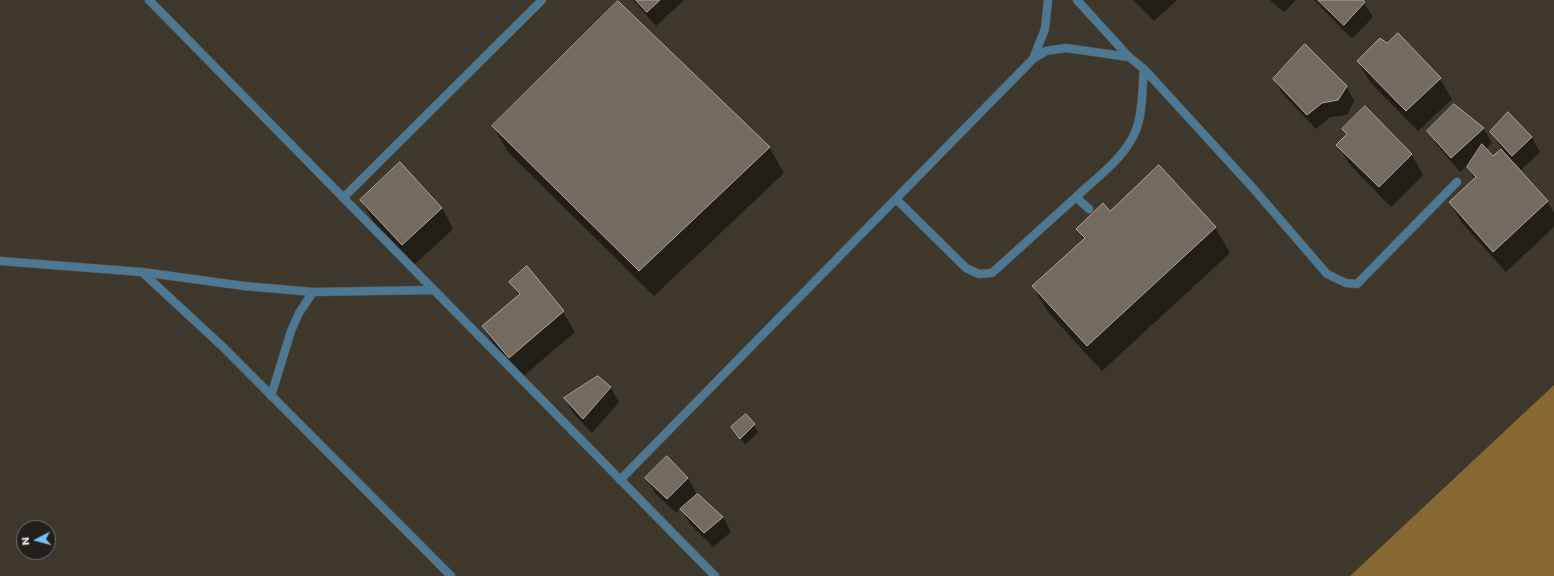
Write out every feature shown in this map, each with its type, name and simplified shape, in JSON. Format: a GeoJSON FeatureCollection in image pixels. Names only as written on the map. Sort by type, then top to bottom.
{"type":"FeatureCollection","features":[{"type":"Feature","properties":{"kind":"street"},"geometry":{"type":"LineString","coordinates":[[149,0],[715,576]]}},
{"type":"Feature","properties":{"kind":"street"},"geometry":{"type":"LineString","coordinates":[[343,198],[542,0]]}},
{"type":"Feature","properties":{"kind":"street"},"geometry":{"type":"LineString","coordinates":[[1032,59],[1045,29],[1048,0]]}},
{"type":"Feature","properties":{"kind":"street"},"geometry":{"type":"LineString","coordinates":[[1077,0],[1129,57],[1144,68],[1252,187],[1327,274],[1346,283],[1357,284],[1457,182]]}},
{"type":"Feature","properties":{"kind":"street"},"geometry":{"type":"LineString","coordinates":[[620,480],[1032,59],[1046,51],[1066,48],[1129,57]]}},
{"type":"Feature","properties":{"kind":"street"},"geometry":{"type":"LineString","coordinates":[[896,199],[966,268],[979,274],[992,273],[1076,197],[1124,151],[1136,130],[1140,110],[1144,68]]}},
{"type":"Feature","properties":{"kind":"street"},"geometry":{"type":"LineString","coordinates":[[1076,197],[1089,209]]}},
{"type":"Feature","properties":{"kind":"street"},"geometry":{"type":"LineString","coordinates":[[0,261],[142,272],[244,286],[313,292],[433,290]]}},
{"type":"Feature","properties":{"kind":"street"},"geometry":{"type":"LineString","coordinates":[[142,272],[271,396],[451,576]]}},
{"type":"Feature","properties":{"kind":"street"},"geometry":{"type":"LineString","coordinates":[[271,396],[291,331],[299,313],[313,292]]}},
{"type":"Feature","properties":{"kind":"shaded area"},"geometry":{"type":"Polygon","coordinates":[[[1554,385],[1554,576],[1350,576],[1554,385]]]}},
{"type":"Feature","properties":{"kind":"building"},"geometry":{"type":"Polygon","coordinates":[[[636,0],[660,0],[647,12],[636,0]]]}},
{"type":"Feature","properties":{"kind":"building"},"geometry":{"type":"Polygon","coordinates":[[[1318,0],[1363,0],[1365,2],[1344,25],[1318,0]]]}},
{"type":"Feature","properties":{"kind":"building"},"geometry":{"type":"Polygon","coordinates":[[[618,1],[770,147],[639,271],[492,126],[618,1]]]}},
{"type":"Feature","properties":{"kind":"building"},"geometry":{"type":"Polygon","coordinates":[[[1398,33],[1441,78],[1406,111],[1357,61],[1380,38],[1387,43],[1398,33]]]}},
{"type":"Feature","properties":{"kind":"building"},"geometry":{"type":"Polygon","coordinates":[[[1305,44],[1347,86],[1338,100],[1322,103],[1307,115],[1273,79],[1305,44]]]}},
{"type":"Feature","properties":{"kind":"building"},"geometry":{"type":"Polygon","coordinates":[[[1454,104],[1484,128],[1451,158],[1427,131],[1454,104]]]}},
{"type":"Feature","properties":{"kind":"building"},"geometry":{"type":"Polygon","coordinates":[[[1365,106],[1412,154],[1379,187],[1336,145],[1347,134],[1342,129],[1365,106]]]}},
{"type":"Feature","properties":{"kind":"building"},"geometry":{"type":"Polygon","coordinates":[[[1508,112],[1532,137],[1512,156],[1490,132],[1508,112]]]}},
{"type":"Feature","properties":{"kind":"building"},"geometry":{"type":"Polygon","coordinates":[[[1482,144],[1493,156],[1501,149],[1548,201],[1493,252],[1449,202],[1476,177],[1467,167],[1482,144]]]}},
{"type":"Feature","properties":{"kind":"building"},"geometry":{"type":"Polygon","coordinates":[[[400,162],[442,208],[402,245],[360,200],[400,162]]]}},
{"type":"Feature","properties":{"kind":"building"},"geometry":{"type":"Polygon","coordinates":[[[1159,165],[1216,227],[1087,346],[1032,286],[1085,238],[1076,229],[1103,203],[1110,211],[1159,165]]]}},
{"type":"Feature","properties":{"kind":"building"},"geometry":{"type":"Polygon","coordinates":[[[527,266],[564,311],[509,358],[482,326],[520,294],[509,282],[527,266]]]}},
{"type":"Feature","properties":{"kind":"building"},"geometry":{"type":"Polygon","coordinates":[[[598,376],[611,387],[583,419],[564,398],[598,376]]]}},
{"type":"Feature","properties":{"kind":"building"},"geometry":{"type":"Polygon","coordinates":[[[746,414],[755,424],[740,439],[731,427],[746,414]]]}},
{"type":"Feature","properties":{"kind":"building"},"geometry":{"type":"Polygon","coordinates":[[[667,456],[688,478],[667,499],[645,478],[667,456]]]}},
{"type":"Feature","properties":{"kind":"building"},"geometry":{"type":"Polygon","coordinates":[[[698,494],[723,517],[704,533],[680,509],[698,494]]]}}]}
